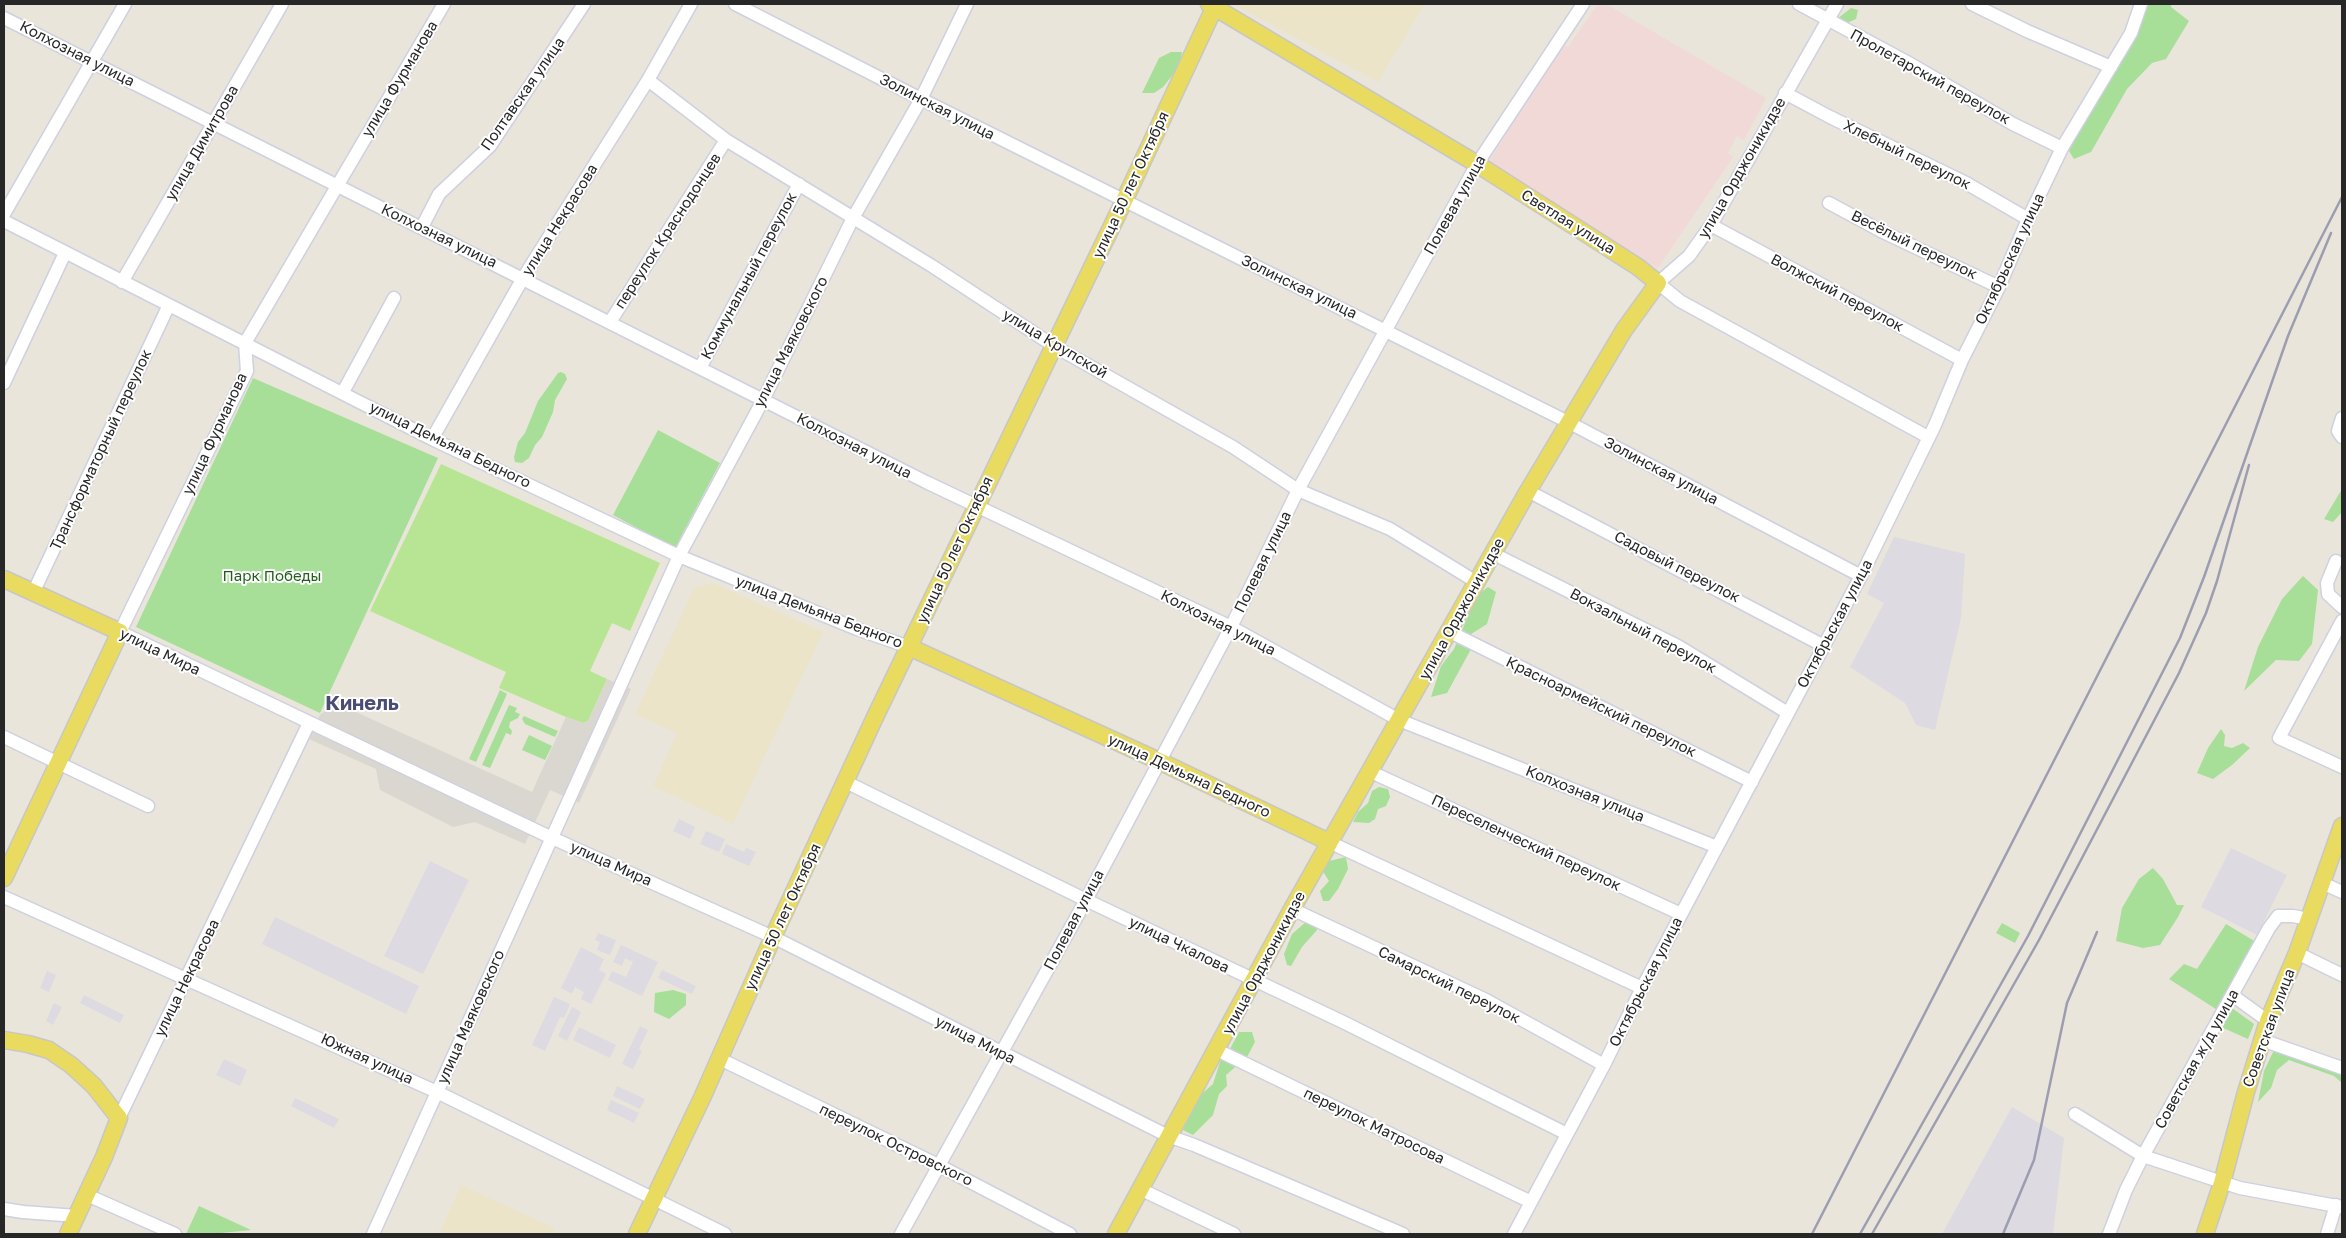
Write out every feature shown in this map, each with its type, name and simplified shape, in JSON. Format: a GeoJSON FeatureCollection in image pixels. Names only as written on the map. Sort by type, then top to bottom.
{"type":"FeatureCollection","features":[{"type":"Feature","properties":{"kind":"main road","name":"Светлая улица"},"geometry":{"type":"LineString","coordinates":[[1213,5],[1477,164],[1638,266],[1658,284]]}},
{"type":"Feature","properties":{"kind":"main road","name":"улица 50 лет Октября"},"geometry":{"type":"LineString","coordinates":[[636,1234],[720,1059],[773,937],[909,647],[1124,201],[1213,5]]}},
{"type":"Feature","properties":{"kind":"main road","name":"улица Орджоникидзе"},"geometry":{"type":"LineString","coordinates":[[1116,1234],[1292,909],[1478,583],[1528,491],[1624,330],[1658,284]]}},
{"type":"Feature","properties":{"kind":"main road","name":"улица Мира"},"geometry":{"type":"LineString","coordinates":[[4,579],[120,632]]}},
{"type":"Feature","properties":{"kind":"main road","name":"улица Фурманова"},"geometry":{"type":"LineString","coordinates":[[4,878],[120,632]]}},
{"type":"Feature","properties":{"kind":"main road","name":"улица Демьяна Бедного"},"geometry":{"type":"LineString","coordinates":[[909,647],[1159,761],[1330,842]]}},
{"type":"Feature","properties":{"kind":"main road","name":"Советская улица"},"geometry":{"type":"LineString","coordinates":[[2205,1234],[2222,1183],[2268,1021],[2297,952],[2342,826]]}},
{"type":"Feature","properties":{"kind":"main road"},"geometry":{"type":"LineString","coordinates":[[4,1040],[49,1050],[71,1065],[94,1086],[119,1118]]}},
{"type":"Feature","properties":{"kind":"main road","name":"улица Некрасова"},"geometry":{"type":"LineString","coordinates":[[68,1234],[87,1195],[119,1118]]}},
{"type":"Feature","properties":{"kind":"street"},"geometry":{"type":"LineString","coordinates":[[4,214],[125,4]]}},
{"type":"Feature","properties":{"kind":"street","name":"улица Димитрова"},"geometry":{"type":"LineString","coordinates":[[122,282],[282,4]]}},
{"type":"Feature","properties":{"kind":"street","name":"улица Фурманова"},"geometry":{"type":"LineString","coordinates":[[120,632],[247,371],[245,343],[444,4]]}},
{"type":"Feature","properties":{"kind":"street","name":"Полтавская улица"},"geometry":{"type":"LineString","coordinates":[[422,227],[439,194],[490,146],[584,4]]}},
{"type":"Feature","properties":{"kind":"street","name":"улица Некрасова"},"geometry":{"type":"LineString","coordinates":[[432,439],[524,278],[648,80],[691,4]]}},
{"type":"Feature","properties":{"kind":"street","name":"Золинская улица"},"geometry":{"type":"LineString","coordinates":[[735,4],[1124,201],[1568,422],[1862,576]]}},
{"type":"Feature","properties":{"kind":"street","name":"улица Маяковского"},"geometry":{"type":"LineString","coordinates":[[372,1234],[679,556],[763,400],[853,218],[921,99],[968,4]]}},
{"type":"Feature","properties":{"kind":"street","name":"Полевая улица"},"geometry":{"type":"LineString","coordinates":[[901,1234],[1086,900],[1231,628],[1298,490],[1477,164],[1583,4]]}},
{"type":"Feature","properties":{"kind":"street","name":"Пролетарский переулок"},"geometry":{"type":"LineString","coordinates":[[1799,4],[1916,67],[2013,124],[2062,148]]}},
{"type":"Feature","properties":{"kind":"street","name":"улица Орджоникидзе"},"geometry":{"type":"LineString","coordinates":[[1658,284],[1689,256],[1711,225],[1837,4]]}},
{"type":"Feature","properties":{"kind":"street"},"geometry":{"type":"LineString","coordinates":[[1972,4],[2027,31],[2111,67]]}},
{"type":"Feature","properties":{"kind":"street","name":"Октябрьская улица"},"geometry":{"type":"LineString","coordinates":[[1514,1234],[1604,1065],[1642,988],[1862,576],[1935,425],[1962,360],[1999,287],[2028,219],[2062,148],[2131,33],[2139,5]]}},
{"type":"Feature","properties":{"kind":"street","name":"Колхозная улица"},"geometry":{"type":"LineString","coordinates":[[4,18],[976,506],[1231,628],[1399,720],[1717,847]]}},
{"type":"Feature","properties":{"kind":"street","name":"улица Крупской"},"geometry":{"type":"LineString","coordinates":[[648,80],[726,140],[799,184],[1054,346],[1233,448],[1298,490],[1390,530],[1478,583]]}},
{"type":"Feature","properties":{"kind":"street","name":"Хлебный переулок"},"geometry":{"type":"LineString","coordinates":[[1785,93],[1830,118],[1966,183],[2028,219]]}},
{"type":"Feature","properties":{"kind":"street","name":"переулок Краснодонцев"},"geometry":{"type":"LineString","coordinates":[[610,322],[726,140]]}},
{"type":"Feature","properties":{"kind":"street","name":"Коммунальный переулок"},"geometry":{"type":"LineString","coordinates":[[700,368],[799,184]]}},
{"type":"Feature","properties":{"kind":"street","name":"Весёлый переулок"},"geometry":{"type":"LineString","coordinates":[[1829,203],[1881,231],[1999,287]]}},
{"type":"Feature","properties":{"kind":"street","name":"улица Демьяна Бедного"},"geometry":{"type":"LineString","coordinates":[[4,221],[168,307],[245,343],[432,439],[679,556],[857,629],[909,647]]}},
{"type":"Feature","properties":{"kind":"street","name":"Волжский переулок"},"geometry":{"type":"LineString","coordinates":[[1711,225],[1962,360]]}},
{"type":"Feature","properties":{"kind":"street"},"geometry":{"type":"LineString","coordinates":[[4,383],[65,253]]}},
{"type":"Feature","properties":{"kind":"street","name":"Светлая улица"},"geometry":{"type":"LineString","coordinates":[[1658,284],[1680,301],[1928,437]]}},
{"type":"Feature","properties":{"kind":"street"},"geometry":{"type":"LineString","coordinates":[[343,392],[394,298]]}},
{"type":"Feature","properties":{"kind":"street","name":"Трансформаторный переулок"},"geometry":{"type":"LineString","coordinates":[[33,592],[168,307]]}},
{"type":"Feature","properties":{"kind":"street"},"geometry":{"type":"LineString","coordinates":[[2342,418],[2338,431],[2342,437]]}},
{"type":"Feature","properties":{"kind":"street","name":"Садовый переулок"},"geometry":{"type":"LineString","coordinates":[[1528,491],[1753,607],[1824,646]]}},
{"type":"Feature","properties":{"kind":"street","name":"Вокзальный переулок"},"geometry":{"type":"LineString","coordinates":[[1494,554],[1678,646],[1788,713]]}},
{"type":"Feature","properties":{"kind":"street"},"geometry":{"type":"LineString","coordinates":[[2336,561],[2326,582],[2328,594],[2342,607]]}},
{"type":"Feature","properties":{"kind":"street"},"geometry":{"type":"LineString","coordinates":[[2342,621],[2279,738],[2342,767]]}},
{"type":"Feature","properties":{"kind":"street","name":"улица Мира"},"geometry":{"type":"LineString","coordinates":[[120,632],[552,838],[773,937],[1001,1054],[1168,1136],[1194,1145],[1403,1234]]}},
{"type":"Feature","properties":{"kind":"street","name":"Красноармейский переулок"},"geometry":{"type":"LineString","coordinates":[[1450,632],[1752,782]]}},
{"type":"Feature","properties":{"kind":"street","name":"улица Некрасова"},"geometry":{"type":"LineString","coordinates":[[119,1118],[312,724]]}},
{"type":"Feature","properties":{"kind":"street"},"geometry":{"type":"LineString","coordinates":[[4,737],[148,806]]}},
{"type":"Feature","properties":{"kind":"street","name":"Переселенческий переулок"},"geometry":{"type":"LineString","coordinates":[[1371,772],[1682,914]]}},
{"type":"Feature","properties":{"kind":"street","name":"улица Чкалова"},"geometry":{"type":"LineString","coordinates":[[846,782],[1567,1134]]}},
{"type":"Feature","properties":{"kind":"street","name":"улица Демьяна Бедного"},"geometry":{"type":"LineString","coordinates":[[1330,842],[1642,988]]}},
{"type":"Feature","properties":{"kind":"street"},"geometry":{"type":"LineString","coordinates":[[2322,883],[2342,892]]}},
{"type":"Feature","properties":{"kind":"street","name":"Южная улица"},"geometry":{"type":"LineString","coordinates":[[4,897],[188,978],[437,1092],[725,1234]]}},
{"type":"Feature","properties":{"kind":"street","name":"Самарский переулок"},"geometry":{"type":"LineString","coordinates":[[1292,909],[1486,1000],[1604,1065]]}},
{"type":"Feature","properties":{"kind":"street","name":"Советская ж/д улица"},"geometry":{"type":"LineString","coordinates":[[2109,1234],[2126,1190],[2143,1156],[2269,928],[2278,916],[2293,916],[2308,920]]}},
{"type":"Feature","properties":{"kind":"street"},"geometry":{"type":"LineString","coordinates":[[2297,952],[2342,975]]}},
{"type":"Feature","properties":{"kind":"street"},"geometry":{"type":"LineString","coordinates":[[2232,996],[2268,1021]]}},
{"type":"Feature","properties":{"kind":"street"},"geometry":{"type":"LineString","coordinates":[[2262,1040],[2342,1068]]}},
{"type":"Feature","properties":{"kind":"street","name":"переулок Матросова"},"geometry":{"type":"LineString","coordinates":[[1217,1050],[1531,1202]]}},
{"type":"Feature","properties":{"kind":"street","name":"переулок Островского"},"geometry":{"type":"LineString","coordinates":[[720,1059],[938,1165],[1070,1234]]}},
{"type":"Feature","properties":{"kind":"street"},"geometry":{"type":"LineString","coordinates":[[2075,1114],[2143,1156],[2222,1183],[2339,1206],[2327,1234]]}},
{"type":"Feature","properties":{"kind":"street"},"geometry":{"type":"LineString","coordinates":[[1140,1189],[1234,1234]]}},
{"type":"Feature","properties":{"kind":"street"},"geometry":{"type":"LineString","coordinates":[[87,1195],[175,1234]]}},
{"type":"Feature","properties":{"kind":"street"},"geometry":{"type":"LineString","coordinates":[[4,1209],[77,1216]]}},
{"type":"Feature","properties":{"kind":"shaded area"},"geometry":{"type":"Polygon","coordinates":[[[1233,4],[1425,4],[1378,82],[1233,4]]]}},
{"type":"Feature","properties":{"kind":"shaded area"},"geometry":{"type":"Polygon","coordinates":[[[1598,4],[1606,4],[1766,98],[1744,140],[1737,136],[1728,153],[1735,158],[1733,157],[1658,268],[1574,219],[1488,164],[1561,44],[1568,47],[1598,4]]]}},
{"type":"Feature","properties":{"kind":"shaded area"},"geometry":{"type":"Polygon","coordinates":[[[1894,537],[1965,554],[1961,618],[1935,730],[1916,725],[1905,703],[1850,667],[1884,603],[1867,594],[1894,537]]]}},
{"type":"Feature","properties":{"kind":"shaded area"},"geometry":{"type":"Polygon","coordinates":[[[713,583],[823,632],[733,824],[653,786],[677,733],[635,714],[694,588],[713,583]]]}},
{"type":"Feature","properties":{"kind":"shaded area"},"geometry":{"type":"Polygon","coordinates":[[[607,679],[631,689],[579,803],[550,790],[525,844],[475,822],[453,827],[380,790],[376,769],[309,739],[320,715],[336,703],[532,792],[566,717],[583,723],[588,721],[607,679]]]}},
{"type":"Feature","properties":{"kind":"shaded area"},"geometry":{"type":"Polygon","coordinates":[[[679,819],[695,827],[690,839],[673,831],[679,819]]]}},
{"type":"Feature","properties":{"kind":"shaded area"},"geometry":{"type":"Polygon","coordinates":[[[706,831],[725,839],[719,852],[700,844],[706,831]]]}},
{"type":"Feature","properties":{"kind":"shaded area"},"geometry":{"type":"Polygon","coordinates":[[[726,844],[744,852],[746,848],[756,852],[749,866],[722,854],[726,844]]]}},
{"type":"Feature","properties":{"kind":"shaded area"},"geometry":{"type":"Polygon","coordinates":[[[2231,848],[2287,875],[2257,935],[2201,907],[2231,848]]]}},
{"type":"Feature","properties":{"kind":"shaded area"},"geometry":{"type":"Polygon","coordinates":[[[430,861],[469,880],[423,974],[384,956],[430,861]]]}},
{"type":"Feature","properties":{"kind":"shaded area"},"geometry":{"type":"Polygon","coordinates":[[[275,917],[419,986],[406,1014],[262,944],[275,917]]]}},
{"type":"Feature","properties":{"kind":"shaded area"},"geometry":{"type":"Polygon","coordinates":[[[598,933],[616,940],[610,955],[597,950],[600,942],[595,940],[598,933]]]}},
{"type":"Feature","properties":{"kind":"shaded area"},"geometry":{"type":"Polygon","coordinates":[[[621,945],[658,962],[642,996],[608,980],[612,971],[626,977],[633,962],[625,958],[622,966],[613,962],[621,945]]]}},
{"type":"Feature","properties":{"kind":"shaded area"},"geometry":{"type":"Polygon","coordinates":[[[581,947],[604,959],[599,970],[606,974],[591,1004],[581,999],[584,992],[575,987],[572,994],[561,988],[581,947]]]}},
{"type":"Feature","properties":{"kind":"shaded area"},"geometry":{"type":"Polygon","coordinates":[[[662,970],[696,986],[692,994],[658,978],[662,970]]]}},
{"type":"Feature","properties":{"kind":"shaded area"},"geometry":{"type":"Polygon","coordinates":[[[47,971],[56,975],[49,992],[40,988],[47,971]]]}},
{"type":"Feature","properties":{"kind":"shaded area"},"geometry":{"type":"Polygon","coordinates":[[[84,995],[124,1015],[120,1023],[80,1003],[84,995]]]}},
{"type":"Feature","properties":{"kind":"shaded area"},"geometry":{"type":"Polygon","coordinates":[[[554,997],[570,1004],[564,1018],[560,1017],[545,1051],[532,1045],[554,997]]]}},
{"type":"Feature","properties":{"kind":"shaded area"},"geometry":{"type":"Polygon","coordinates":[[[54,1003],[62,1007],[53,1025],[46,1021],[54,1003]]]}},
{"type":"Feature","properties":{"kind":"shaded area"},"geometry":{"type":"Polygon","coordinates":[[[572,1007],[581,1012],[567,1041],[558,1036],[572,1007]]]}},
{"type":"Feature","properties":{"kind":"shaded area"},"geometry":{"type":"Polygon","coordinates":[[[640,1026],[648,1030],[639,1049],[642,1051],[633,1069],[622,1064],[640,1026]]]}},
{"type":"Feature","properties":{"kind":"shaded area"},"geometry":{"type":"Polygon","coordinates":[[[579,1027],[616,1045],[610,1058],[573,1040],[579,1027]]]}},
{"type":"Feature","properties":{"kind":"shaded area"},"geometry":{"type":"Polygon","coordinates":[[[224,1059],[247,1070],[240,1086],[216,1075],[224,1059]]]}},
{"type":"Feature","properties":{"kind":"shaded area"},"geometry":{"type":"Polygon","coordinates":[[[617,1086],[645,1099],[640,1109],[613,1096],[617,1086]]]}},
{"type":"Feature","properties":{"kind":"shaded area"},"geometry":{"type":"Polygon","coordinates":[[[295,1098],[339,1119],[334,1128],[291,1106],[295,1098]]]}},
{"type":"Feature","properties":{"kind":"shaded area"},"geometry":{"type":"Polygon","coordinates":[[[611,1100],[639,1113],[634,1123],[607,1110],[611,1100]]]}},
{"type":"Feature","properties":{"kind":"shaded area"},"geometry":{"type":"Polygon","coordinates":[[[2012,1107],[2064,1138],[2053,1234],[1942,1234],[2012,1107]]]}},
{"type":"Feature","properties":{"kind":"shaded area"},"geometry":{"type":"Polygon","coordinates":[[[461,1185],[555,1228],[552,1234],[439,1234],[461,1185]]]}},
{"type":"Feature","properties":{"kind":"green space"},"geometry":{"type":"Polygon","coordinates":[[[2148,4],[2171,4],[2171,7],[2189,21],[2166,59],[2152,63],[2127,89],[2091,152],[2074,159],[2069,151],[2088,109],[2132,41],[2148,4]]]}},
{"type":"Feature","properties":{"kind":"green space"},"geometry":{"type":"Polygon","coordinates":[[[1851,8],[1858,10],[1856,19],[1847,23],[1837,19],[1851,8]]]}},
{"type":"Feature","properties":{"kind":"green space"},"geometry":{"type":"Polygon","coordinates":[[[1171,52],[1182,52],[1179,67],[1163,87],[1154,93],[1142,93],[1159,58],[1171,52]]]}},
{"type":"Feature","properties":{"kind":"green space"},"geometry":{"type":"Polygon","coordinates":[[[558,373],[565,374],[567,379],[555,400],[553,412],[542,437],[535,445],[529,458],[522,463],[515,462],[514,457],[518,442],[525,433],[538,401],[558,373]]]}},
{"type":"Feature","properties":{"kind":"green space","name":"Парк Победы"},"geometry":{"type":"Polygon","coordinates":[[[253,378],[438,458],[320,713],[136,627],[253,378]]]}},
{"type":"Feature","properties":{"kind":"green space"},"geometry":{"type":"Polygon","coordinates":[[[658,430],[720,463],[675,548],[613,515],[658,430]]]}},
{"type":"Feature","properties":{"kind":"green space"},"geometry":{"type":"Polygon","coordinates":[[[441,464],[660,563],[630,631],[612,623],[590,671],[607,679],[588,721],[583,723],[566,717],[499,688],[506,672],[370,611],[441,464]]]}},
{"type":"Feature","properties":{"kind":"green space"},"geometry":{"type":"Polygon","coordinates":[[[2342,489],[2342,512],[2333,522],[2324,519],[2342,489]]]}},
{"type":"Feature","properties":{"kind":"green space"},"geometry":{"type":"Polygon","coordinates":[[[2303,576],[2318,590],[2312,644],[2299,661],[2276,660],[2244,691],[2258,647],[2282,599],[2303,576]]]}},
{"type":"Feature","properties":{"kind":"green space"},"geometry":{"type":"Polygon","coordinates":[[[1488,587],[1496,592],[1487,624],[1468,636],[1470,651],[1447,693],[1431,697],[1441,666],[1454,649],[1477,595],[1488,587]]]}},
{"type":"Feature","properties":{"kind":"green space"},"geometry":{"type":"Polygon","coordinates":[[[500,690],[507,694],[476,762],[469,759],[500,690]]]}},
{"type":"Feature","properties":{"kind":"green space"},"geometry":{"type":"Polygon","coordinates":[[[509,705],[517,708],[515,712],[520,714],[518,718],[510,722],[511,735],[506,733],[490,768],[482,765],[509,705]]]}},
{"type":"Feature","properties":{"kind":"green space"},"geometry":{"type":"Polygon","coordinates":[[[524,716],[558,731],[555,737],[525,724],[522,719],[524,716]]]}},
{"type":"Feature","properties":{"kind":"green space"},"geometry":{"type":"Polygon","coordinates":[[[2221,729],[2225,735],[2224,746],[2232,748],[2243,743],[2250,748],[2213,779],[2197,773],[2208,748],[2221,729]]]}},
{"type":"Feature","properties":{"kind":"green space"},"geometry":{"type":"Polygon","coordinates":[[[529,735],[552,746],[545,760],[522,750],[529,735]]]}},
{"type":"Feature","properties":{"kind":"green space"},"geometry":{"type":"Polygon","coordinates":[[[1379,787],[1388,789],[1390,797],[1386,806],[1378,809],[1375,819],[1369,823],[1353,822],[1358,812],[1368,803],[1372,791],[1379,787]]]}},
{"type":"Feature","properties":{"kind":"green space"},"geometry":{"type":"Polygon","coordinates":[[[1346,857],[1348,869],[1338,889],[1329,901],[1323,901],[1320,891],[1329,881],[1322,870],[1329,861],[1346,857]]]}},
{"type":"Feature","properties":{"kind":"green space"},"geometry":{"type":"Polygon","coordinates":[[[2153,868],[2163,879],[2177,905],[2184,905],[2178,917],[2160,945],[2143,948],[2116,941],[2122,908],[2139,879],[2153,868]]]}},
{"type":"Feature","properties":{"kind":"green space"},"geometry":{"type":"Polygon","coordinates":[[[1307,921],[1317,923],[1317,930],[1302,947],[1291,966],[1287,965],[1284,954],[1292,934],[1307,921]]]}},
{"type":"Feature","properties":{"kind":"green space"},"geometry":{"type":"Polygon","coordinates":[[[2002,923],[2020,933],[2015,943],[1996,933],[2002,923]]]}},
{"type":"Feature","properties":{"kind":"green space"},"geometry":{"type":"Polygon","coordinates":[[[2226,924],[2256,942],[2219,1011],[2169,979],[2184,964],[2197,969],[2226,924]]]}},
{"type":"Feature","properties":{"kind":"green space"},"geometry":{"type":"Polygon","coordinates":[[[673,990],[686,994],[686,1005],[669,1019],[654,1012],[655,993],[673,990]]]}},
{"type":"Feature","properties":{"kind":"green space"},"geometry":{"type":"Polygon","coordinates":[[[2232,1008],[2254,1024],[2248,1039],[2221,1027],[2232,1008]]]}},
{"type":"Feature","properties":{"kind":"green space"},"geometry":{"type":"Polygon","coordinates":[[[1239,1032],[1252,1032],[1255,1042],[1247,1057],[1226,1075],[1227,1086],[1219,1094],[1213,1115],[1193,1135],[1183,1130],[1198,1097],[1213,1084],[1220,1062],[1239,1032]]]}},
{"type":"Feature","properties":{"kind":"green space"},"geometry":{"type":"Polygon","coordinates":[[[2274,1050],[2340,1071],[2342,1083],[2334,1076],[2289,1060],[2277,1070],[2271,1088],[2258,1102],[2264,1071],[2274,1050]]]}},
{"type":"Feature","properties":{"kind":"green space"},"geometry":{"type":"Polygon","coordinates":[[[199,1206],[251,1230],[211,1234],[186,1234],[199,1206]]]}},
{"type":"Feature","properties":{"kind":"railway"},"geometry":{"type":"LineString","coordinates":[[1812,1234],[2342,197]]}},
{"type":"Feature","properties":{"kind":"railway"},"geometry":{"type":"LineString","coordinates":[[1860,1234],[2028,936],[2180,638],[2204,577],[2288,336],[2331,233]]}},
{"type":"Feature","properties":{"kind":"railway"},"geometry":{"type":"LineString","coordinates":[[1872,1234],[2039,940],[2179,673],[2206,613],[2217,581],[2249,465]]}},
{"type":"Feature","properties":{"kind":"railway"},"geometry":{"type":"LineString","coordinates":[[2003,1234],[2034,1160],[2067,1003],[2097,932]]}},
{"type":"Feature","properties":{"kind":"district","name":"Кинель"},"geometry":{"type":"Point","coordinates":[362,704]}}]}
